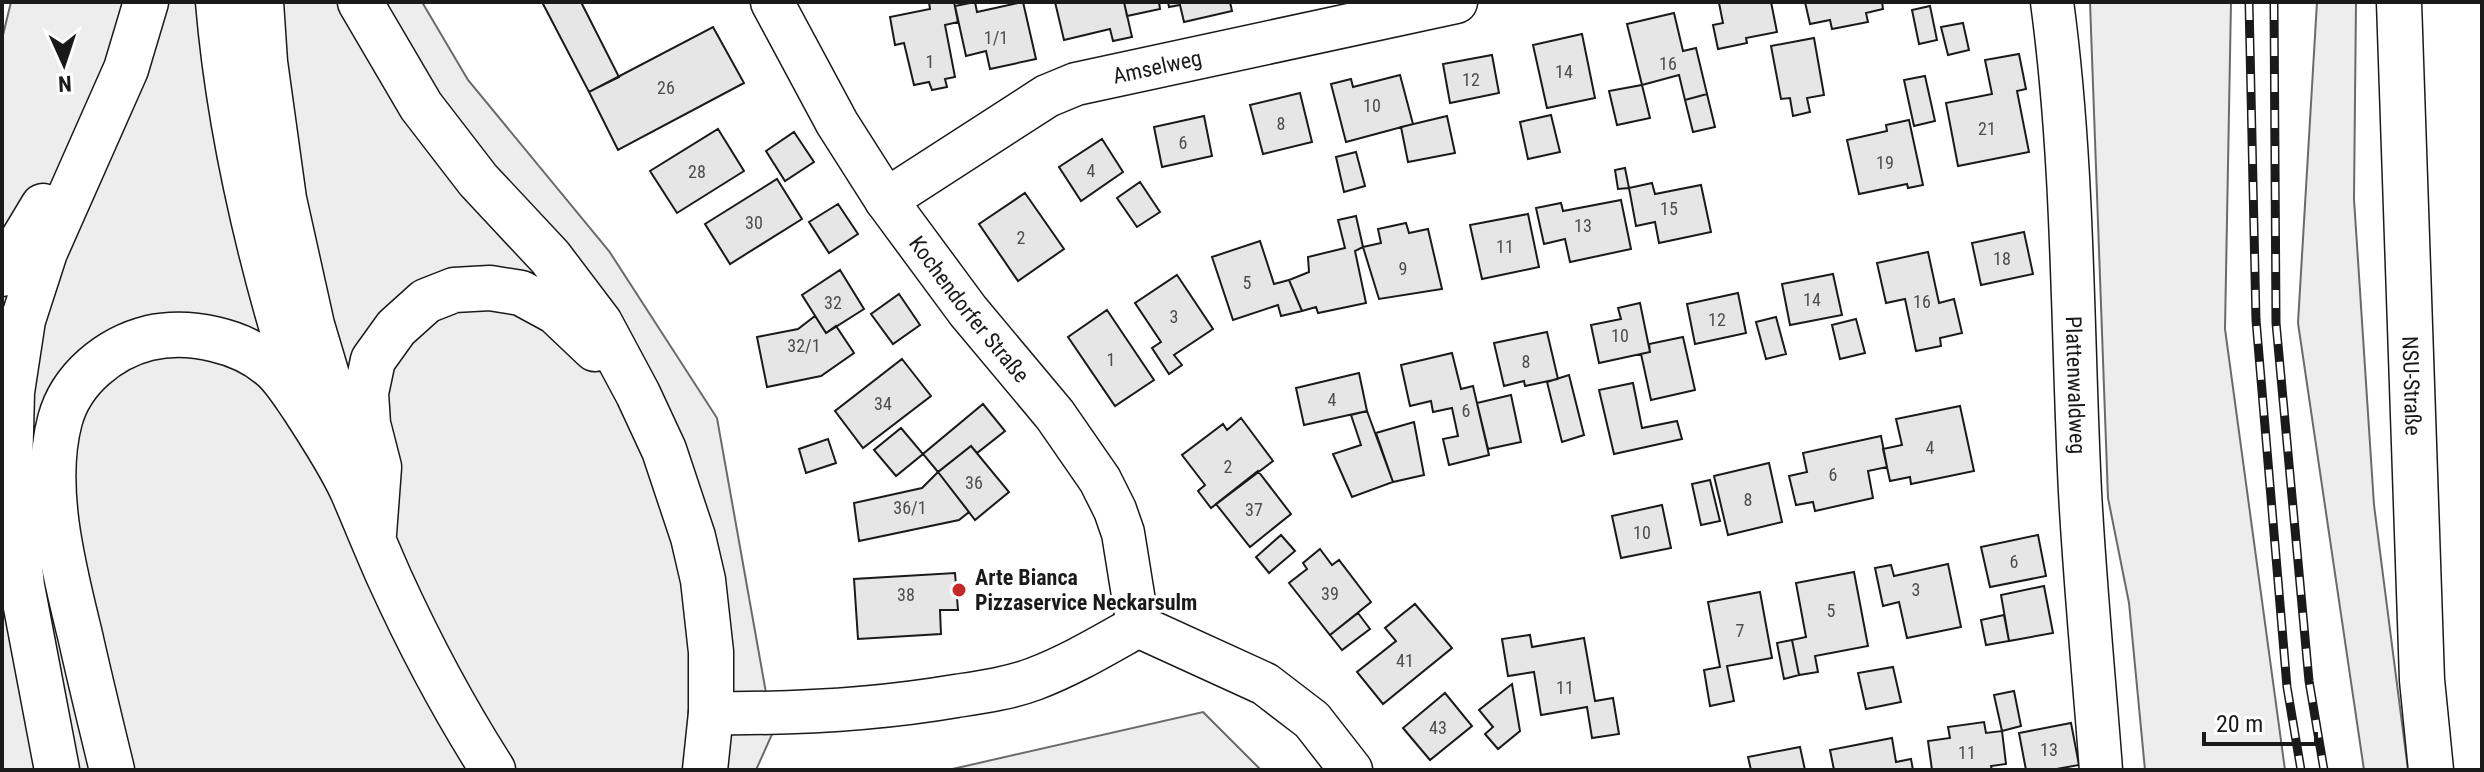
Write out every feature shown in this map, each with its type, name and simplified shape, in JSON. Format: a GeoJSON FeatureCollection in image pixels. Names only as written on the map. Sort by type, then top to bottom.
{"type":"FeatureCollection","features":[{"type":"Feature","properties":{"kind":"main road"},"geometry":{"type":"LineString","coordinates":[[57,770],[22,586],[6,465],[12,392],[23,320],[45,252],[126,69],[146,2]]}},
{"type":"Feature","properties":{"kind":"main road"},"geometry":{"type":"LineString","coordinates":[[218,2],[222,51],[244,181],[269,291],[309,417]]}},
{"type":"Feature","properties":{"kind":"main road"},"geometry":{"type":"LineString","coordinates":[[261,2],[265,62],[284,199],[312,325],[337,409],[351,488]]}},
{"type":"Feature","properties":{"kind":"main road"},"geometry":{"type":"LineString","coordinates":[[360,2],[421,106],[478,180],[550,257],[600,323],[664,450],[693,537],[703,580],[711,652],[711,713],[705,770]]}},
{"type":"Feature","properties":{"kind":"main road","name":"NSU-Straße"},"geometry":{"type":"LineString","coordinates":[[2399,2],[2422,680],[2431,769]]}},
{"type":"Feature","properties":{"kind":"main road"},"geometry":{"type":"LineString","coordinates":[[2,274],[34,217],[90,148]]}},
{"type":"Feature","properties":{"kind":"main road"},"geometry":{"type":"LineString","coordinates":[[374,543],[379,467],[368,424],[366,393],[373,360],[396,328],[426,301],[454,290],[490,288],[521,293],[556,312],[587,339],[631,397],[664,450]]}},
{"type":"Feature","properties":{"kind":"main road"},"geometry":{"type":"LineString","coordinates":[[112,770],[65,571],[56,509],[54,457],[58,431],[60,419],[74,390],[93,367],[116,352],[147,339],[180,333],[244,350],[273,367],[309,417],[351,488],[408,619],[459,717],[493,770]]}},
{"type":"Feature","properties":{"kind":"street","name":"Kochendorfer Straße"},"geometry":{"type":"LineString","coordinates":[[772,2],[837,123],[886,200],[968,311],[1055,415],[1100,480],[1123,533],[1138,626]]}},
{"type":"Feature","properties":{"kind":"street","name":"Amselweg"},"geometry":{"type":"LineString","coordinates":[[886,200],[1047,96],[1076,84],[1456,2]]}},
{"type":"Feature","properties":{"kind":"street","name":"Plattenwaldweg"},"geometry":{"type":"LineString","coordinates":[[2052,2],[2060,61],[2069,188],[2080,492],[2101,770]]}},
{"type":"Feature","properties":{"kind":"street"},"geometry":{"type":"LineString","coordinates":[[711,713],[790,714],[861,709],[984,692],[1031,680],[1066,666],[1138,626],[1265,684],[1312,720],[1351,770]]}},
{"type":"Feature","properties":{"kind":"shaded area"},"geometry":{"type":"Polygon","coordinates":[[[11,2],[422,2],[468,80],[609,251],[717,418],[773,732],[756,770],[2,770],[2,39],[11,2]]]}},
{"type":"Feature","properties":{"kind":"shaded area"},"geometry":{"type":"Polygon","coordinates":[[[2090,2],[2231,2],[2225,329],[2285,770],[2145,770],[2129,603],[2108,498],[2090,2]]]}},
{"type":"Feature","properties":{"kind":"shaded area"},"geometry":{"type":"Polygon","coordinates":[[[2317,2],[2356,2],[2354,199],[2374,505],[2408,770],[2364,770],[2298,323],[2317,2]]]}},
{"type":"Feature","properties":{"kind":"shaded area"},"geometry":{"type":"Polygon","coordinates":[[[1203,712],[1261,770],[948,770],[1203,712]]]}},
{"type":"Feature","properties":{"kind":"building"},"geometry":{"type":"Polygon","coordinates":[[[542,2],[581,2],[619,77],[589,92],[542,2]]]}},
{"type":"Feature","properties":{"kind":"building"},"geometry":{"type":"Polygon","coordinates":[[[929,2],[954,2],[958,22],[945,25],[955,77],[945,79],[947,87],[932,90],[929,82],[914,85],[904,43],[895,45],[890,17],[930,9],[929,2]]]}},
{"type":"Feature","properties":{"kind":"building"},"geometry":{"type":"Polygon","coordinates":[[[975,2],[977,12],[1023,2],[1036,59],[990,69],[986,51],[966,56],[955,6],[975,2]]]}},
{"type":"Feature","properties":{"kind":"building"},"geometry":{"type":"Polygon","coordinates":[[[1055,2],[1124,2],[1132,37],[1113,41],[1110,29],[1064,40],[1055,2]]]}},
{"type":"Feature","properties":{"kind":"building"},"geometry":{"type":"Polygon","coordinates":[[[1124,2],[1159,2],[1160,9],[1127,16],[1124,2]]]}},
{"type":"Feature","properties":{"kind":"building"},"geometry":{"type":"Polygon","coordinates":[[[1168,2],[1230,2],[1232,11],[1184,22],[1180,5],[1169,7],[1168,2]]]}},
{"type":"Feature","properties":{"kind":"building"},"geometry":{"type":"Polygon","coordinates":[[[1771,2],[1777,32],[1746,38],[1747,43],[1718,49],[1713,25],[1723,23],[1719,3],[1771,2]]]}},
{"type":"Feature","properties":{"kind":"building"},"geometry":{"type":"Polygon","coordinates":[[[1805,2],[1882,2],[1883,9],[1866,13],[1868,22],[1832,29],[1830,20],[1810,24],[1805,2]]]}},
{"type":"Feature","properties":{"kind":"building"},"geometry":{"type":"Polygon","coordinates":[[[1930,6],[1937,40],[1919,44],[1912,10],[1930,6]]]}},
{"type":"Feature","properties":{"kind":"building"},"geometry":{"type":"Polygon","coordinates":[[[1674,13],[1683,51],[1696,48],[1707,94],[1685,100],[1679,75],[1642,85],[1627,24],[1674,13]]]}},
{"type":"Feature","properties":{"kind":"building"},"geometry":{"type":"Polygon","coordinates":[[[1963,23],[1969,50],[1948,55],[1941,27],[1963,23]]]}},
{"type":"Feature","properties":{"kind":"building"},"geometry":{"type":"Polygon","coordinates":[[[713,27],[744,83],[618,150],[589,92],[713,27]]]}},
{"type":"Feature","properties":{"kind":"building"},"geometry":{"type":"Polygon","coordinates":[[[1582,34],[1595,98],[1547,108],[1533,45],[1582,34]]]}},
{"type":"Feature","properties":{"kind":"building"},"geometry":{"type":"Polygon","coordinates":[[[1814,38],[1824,95],[1807,98],[1810,112],[1793,116],[1790,98],[1781,99],[1771,46],[1814,38]]]}},
{"type":"Feature","properties":{"kind":"building"},"geometry":{"type":"Polygon","coordinates":[[[2019,54],[2026,89],[2017,91],[2029,152],[1958,166],[1946,103],[1992,94],[1985,60],[2019,54]]]}},
{"type":"Feature","properties":{"kind":"building"},"geometry":{"type":"Polygon","coordinates":[[[1492,55],[1499,93],[1450,103],[1443,64],[1492,55]]]}},
{"type":"Feature","properties":{"kind":"building"},"geometry":{"type":"Polygon","coordinates":[[[1400,75],[1413,124],[1346,142],[1331,84],[1351,79],[1353,87],[1400,75]]]}},
{"type":"Feature","properties":{"kind":"building"},"geometry":{"type":"Polygon","coordinates":[[[1925,76],[1935,121],[1914,126],[1904,80],[1925,76]]]}},
{"type":"Feature","properties":{"kind":"building"},"geometry":{"type":"Polygon","coordinates":[[[1642,85],[1650,118],[1617,125],[1609,91],[1642,85]]]}},
{"type":"Feature","properties":{"kind":"building"},"geometry":{"type":"Polygon","coordinates":[[[1300,93],[1312,142],[1263,154],[1250,105],[1300,93]]]}},
{"type":"Feature","properties":{"kind":"building"},"geometry":{"type":"Polygon","coordinates":[[[1707,94],[1715,127],[1693,132],[1685,100],[1707,94]]]}},
{"type":"Feature","properties":{"kind":"building"},"geometry":{"type":"Polygon","coordinates":[[[1551,115],[1560,152],[1528,159],[1520,122],[1551,115]]]}},
{"type":"Feature","properties":{"kind":"building"},"geometry":{"type":"Polygon","coordinates":[[[1204,116],[1212,156],[1162,167],[1154,127],[1204,116]]]}},
{"type":"Feature","properties":{"kind":"building"},"geometry":{"type":"Polygon","coordinates":[[[1447,116],[1455,153],[1408,162],[1401,127],[1447,116]]]}},
{"type":"Feature","properties":{"kind":"building"},"geometry":{"type":"Polygon","coordinates":[[[1909,120],[1923,185],[1908,188],[1907,184],[1859,194],[1847,140],[1887,131],[1886,125],[1909,120]]]}},
{"type":"Feature","properties":{"kind":"building"},"geometry":{"type":"Polygon","coordinates":[[[718,129],[744,171],[677,213],[650,171],[718,129]]]}},
{"type":"Feature","properties":{"kind":"building"},"geometry":{"type":"Polygon","coordinates":[[[794,132],[814,162],[785,181],[766,151],[794,132]]]}},
{"type":"Feature","properties":{"kind":"building"},"geometry":{"type":"Polygon","coordinates":[[[1102,139],[1123,172],[1081,201],[1059,167],[1102,139]]]}},
{"type":"Feature","properties":{"kind":"building"},"geometry":{"type":"Polygon","coordinates":[[[1356,152],[1365,186],[1344,192],[1336,157],[1356,152]]]}},
{"type":"Feature","properties":{"kind":"building"},"geometry":{"type":"Polygon","coordinates":[[[1625,168],[1629,188],[1618,189],[1615,170],[1625,168]]]}},
{"type":"Feature","properties":{"kind":"building"},"geometry":{"type":"Polygon","coordinates":[[[777,179],[802,219],[730,264],[705,224],[777,179]]]}},
{"type":"Feature","properties":{"kind":"building"},"geometry":{"type":"Polygon","coordinates":[[[1140,182],[1160,212],[1137,227],[1117,198],[1140,182]]]}},
{"type":"Feature","properties":{"kind":"building"},"geometry":{"type":"Polygon","coordinates":[[[1652,183],[1655,194],[1701,185],[1711,232],[1659,243],[1655,222],[1636,226],[1629,188],[1652,183]]]}},
{"type":"Feature","properties":{"kind":"building"},"geometry":{"type":"Polygon","coordinates":[[[1025,193],[1064,249],[1018,281],[979,224],[1025,193]]]}},
{"type":"Feature","properties":{"kind":"building"},"geometry":{"type":"Polygon","coordinates":[[[1621,200],[1631,249],[1570,262],[1565,239],[1544,244],[1536,208],[1561,203],[1563,211],[1621,200]]]}},
{"type":"Feature","properties":{"kind":"building"},"geometry":{"type":"Polygon","coordinates":[[[838,204],[858,234],[829,253],[809,222],[838,204]]]}},
{"type":"Feature","properties":{"kind":"building"},"geometry":{"type":"Polygon","coordinates":[[[1528,214],[1539,267],[1482,279],[1470,225],[1528,214]]]}},
{"type":"Feature","properties":{"kind":"building"},"geometry":{"type":"Polygon","coordinates":[[[1356,216],[1363,247],[1355,251],[1366,303],[1318,313],[1316,307],[1302,311],[1289,280],[1309,272],[1308,257],[1345,248],[1338,220],[1356,216]]]}},
{"type":"Feature","properties":{"kind":"building"},"geometry":{"type":"Polygon","coordinates":[[[1406,223],[1409,233],[1428,229],[1442,289],[1379,299],[1363,247],[1381,243],[1378,229],[1406,223]]]}},
{"type":"Feature","properties":{"kind":"building"},"geometry":{"type":"Polygon","coordinates":[[[2024,232],[2033,274],[1981,285],[1972,243],[2024,232]]]}},
{"type":"Feature","properties":{"kind":"building"},"geometry":{"type":"Polygon","coordinates":[[[1260,241],[1274,284],[1289,280],[1302,311],[1281,316],[1278,305],[1233,320],[1212,257],[1260,241]]]}},
{"type":"Feature","properties":{"kind":"building"},"geometry":{"type":"Polygon","coordinates":[[[1928,252],[1939,303],[1954,299],[1962,333],[1940,338],[1941,346],[1916,351],[1905,299],[1886,303],[1877,263],[1928,252]]]}},
{"type":"Feature","properties":{"kind":"building"},"geometry":{"type":"Polygon","coordinates":[[[840,270],[864,309],[826,333],[802,295],[840,270]]]}},
{"type":"Feature","properties":{"kind":"building"},"geometry":{"type":"Polygon","coordinates":[[[1833,274],[1842,315],[1790,325],[1782,284],[1833,274]]]}},
{"type":"Feature","properties":{"kind":"building"},"geometry":{"type":"Polygon","coordinates":[[[1177,275],[1213,329],[1174,355],[1182,365],[1169,374],[1152,348],[1161,342],[1135,303],[1177,275]]]}},
{"type":"Feature","properties":{"kind":"building"},"geometry":{"type":"Polygon","coordinates":[[[1738,293],[1746,333],[1695,344],[1687,304],[1738,293]]]}},
{"type":"Feature","properties":{"kind":"building"},"geometry":{"type":"Polygon","coordinates":[[[899,294],[920,325],[893,344],[871,314],[899,294]]]}},
{"type":"Feature","properties":{"kind":"building"},"geometry":{"type":"Polygon","coordinates":[[[1640,303],[1650,352],[1599,363],[1591,325],[1621,319],[1618,308],[1640,303]]]}},
{"type":"Feature","properties":{"kind":"building"},"geometry":{"type":"Polygon","coordinates":[[[1107,310],[1154,380],[1115,406],[1068,337],[1107,310]]]}},
{"type":"Feature","properties":{"kind":"building"},"geometry":{"type":"Polygon","coordinates":[[[815,316],[826,333],[836,326],[854,353],[821,376],[767,387],[757,337],[798,329],[815,316]]]}},
{"type":"Feature","properties":{"kind":"building"},"geometry":{"type":"Polygon","coordinates":[[[1776,317],[1786,354],[1766,359],[1756,322],[1776,317]]]}},
{"type":"Feature","properties":{"kind":"building"},"geometry":{"type":"Polygon","coordinates":[[[1856,319],[1865,353],[1840,359],[1832,325],[1856,319]]]}},
{"type":"Feature","properties":{"kind":"building"},"geometry":{"type":"Polygon","coordinates":[[[1547,332],[1558,379],[1525,386],[1524,381],[1504,386],[1494,343],[1547,332]]]}},
{"type":"Feature","properties":{"kind":"building"},"geometry":{"type":"Polygon","coordinates":[[[1683,337],[1695,390],[1651,400],[1641,354],[1650,352],[1649,344],[1683,337]]]}},
{"type":"Feature","properties":{"kind":"building"},"geometry":{"type":"Polygon","coordinates":[[[1452,353],[1461,389],[1473,386],[1489,455],[1449,465],[1443,439],[1458,436],[1452,408],[1433,412],[1431,401],[1410,406],[1401,365],[1452,353]]]}},
{"type":"Feature","properties":{"kind":"building"},"geometry":{"type":"Polygon","coordinates":[[[902,359],[931,396],[863,448],[835,411],[902,359]]]}},
{"type":"Feature","properties":{"kind":"building"},"geometry":{"type":"Polygon","coordinates":[[[1359,373],[1367,411],[1304,425],[1296,388],[1359,373]]]}},
{"type":"Feature","properties":{"kind":"building"},"geometry":{"type":"Polygon","coordinates":[[[1569,375],[1584,435],[1562,442],[1547,382],[1569,375]]]}},
{"type":"Feature","properties":{"kind":"building"},"geometry":{"type":"Polygon","coordinates":[[[1633,383],[1642,428],[1677,421],[1682,439],[1614,454],[1599,390],[1633,383]]]}},
{"type":"Feature","properties":{"kind":"building"},"geometry":{"type":"Polygon","coordinates":[[[1511,395],[1521,442],[1488,449],[1477,403],[1511,395]]]}},
{"type":"Feature","properties":{"kind":"building"},"geometry":{"type":"Polygon","coordinates":[[[983,404],[1005,431],[977,453],[971,446],[938,472],[923,454],[983,404]]]}},
{"type":"Feature","properties":{"kind":"building"},"geometry":{"type":"Polygon","coordinates":[[[1960,406],[1974,471],[1911,484],[1910,477],[1890,481],[1883,449],[1902,445],[1896,419],[1960,406]]]}},
{"type":"Feature","properties":{"kind":"building"},"geometry":{"type":"Polygon","coordinates":[[[1367,411],[1393,482],[1352,497],[1333,454],[1361,445],[1351,415],[1367,411]]]}},
{"type":"Feature","properties":{"kind":"building"},"geometry":{"type":"Polygon","coordinates":[[[1241,418],[1273,461],[1211,508],[1198,491],[1205,485],[1182,455],[1223,424],[1227,430],[1241,418]]]}},
{"type":"Feature","properties":{"kind":"building"},"geometry":{"type":"Polygon","coordinates":[[[1414,422],[1424,475],[1393,482],[1376,433],[1414,422]]]}},
{"type":"Feature","properties":{"kind":"building"},"geometry":{"type":"Polygon","coordinates":[[[901,428],[923,454],[896,476],[874,450],[901,428]]]}},
{"type":"Feature","properties":{"kind":"building"},"geometry":{"type":"Polygon","coordinates":[[[1881,436],[1887,467],[1868,471],[1873,498],[1815,511],[1813,502],[1796,505],[1789,476],[1807,472],[1803,453],[1881,436]]]}},
{"type":"Feature","properties":{"kind":"building"},"geometry":{"type":"Polygon","coordinates":[[[828,439],[836,463],[806,473],[799,449],[828,439]]]}},
{"type":"Feature","properties":{"kind":"building"},"geometry":{"type":"Polygon","coordinates":[[[971,446],[1009,492],[975,520],[938,472],[971,446]]]}},
{"type":"Feature","properties":{"kind":"building"},"geometry":{"type":"Polygon","coordinates":[[[1769,463],[1782,522],[1728,535],[1714,476],[1769,463]]]}},
{"type":"Feature","properties":{"kind":"building"},"geometry":{"type":"Polygon","coordinates":[[[1258,471],[1291,514],[1250,547],[1216,504],[1258,471]]]}},
{"type":"Feature","properties":{"kind":"building"},"geometry":{"type":"Polygon","coordinates":[[[938,472],[969,512],[959,520],[859,541],[854,503],[922,488],[938,472]]]}},
{"type":"Feature","properties":{"kind":"building"},"geometry":{"type":"Polygon","coordinates":[[[1710,480],[1720,521],[1701,525],[1692,484],[1710,480]]]}},
{"type":"Feature","properties":{"kind":"building"},"geometry":{"type":"Polygon","coordinates":[[[1662,505],[1671,548],[1621,558],[1612,516],[1662,505]]]}},
{"type":"Feature","properties":{"kind":"building"},"geometry":{"type":"Polygon","coordinates":[[[1281,535],[1295,551],[1269,573],[1256,557],[1281,535]]]}},
{"type":"Feature","properties":{"kind":"building"},"geometry":{"type":"Polygon","coordinates":[[[2038,535],[2046,576],[1990,587],[1981,547],[2038,535]]]}},
{"type":"Feature","properties":{"kind":"building"},"geometry":{"type":"Polygon","coordinates":[[[1320,549],[1332,565],[1339,560],[1371,602],[1330,635],[1289,583],[1307,569],[1303,563],[1320,549]]]}},
{"type":"Feature","properties":{"kind":"building"},"geometry":{"type":"Polygon","coordinates":[[[1948,564],[1961,627],[1907,638],[1899,602],[1883,606],[1875,568],[1891,565],[1894,576],[1948,564]]]}},
{"type":"Feature","properties":{"kind":"building"},"geometry":{"type":"Polygon","coordinates":[[[1854,572],[1868,646],[1815,656],[1818,672],[1799,675],[1792,640],[1806,637],[1796,583],[1854,572]]]}},
{"type":"Feature","properties":{"kind":"building"},"geometry":{"type":"Polygon","coordinates":[[[955,573],[958,610],[940,610],[941,634],[858,639],[854,579],[955,573]]]}},
{"type":"Feature","properties":{"kind":"building"},"geometry":{"type":"Polygon","coordinates":[[[2044,586],[2053,633],[2009,641],[2001,595],[2044,586]]]}},
{"type":"Feature","properties":{"kind":"building"},"geometry":{"type":"Polygon","coordinates":[[[1760,592],[1772,658],[1727,666],[1734,701],[1710,706],[1704,670],[1720,667],[1708,602],[1760,592]]]}},
{"type":"Feature","properties":{"kind":"building"},"geometry":{"type":"Polygon","coordinates":[[[1415,604],[1452,648],[1383,704],[1357,672],[1396,641],[1385,628],[1415,604]]]}},
{"type":"Feature","properties":{"kind":"building"},"geometry":{"type":"Polygon","coordinates":[[[1358,613],[1370,629],[1342,650],[1330,635],[1358,613]]]}},
{"type":"Feature","properties":{"kind":"building"},"geometry":{"type":"Polygon","coordinates":[[[2004,615],[2009,641],[1986,645],[1981,620],[2004,615]]]}},
{"type":"Feature","properties":{"kind":"building"},"geometry":{"type":"Polygon","coordinates":[[[1530,635],[1532,647],[1584,638],[1595,701],[1613,698],[1619,734],[1592,738],[1587,707],[1541,715],[1534,672],[1508,676],[1502,639],[1530,635]]]}},
{"type":"Feature","properties":{"kind":"building"},"geometry":{"type":"Polygon","coordinates":[[[1792,640],[1799,675],[1784,679],[1777,643],[1792,640]]]}},
{"type":"Feature","properties":{"kind":"building"},"geometry":{"type":"Polygon","coordinates":[[[1893,667],[1901,702],[1866,709],[1858,673],[1893,667]]]}},
{"type":"Feature","properties":{"kind":"building"},"geometry":{"type":"Polygon","coordinates":[[[1512,684],[1520,731],[1498,749],[1485,734],[1493,727],[1479,710],[1512,684]]]}},
{"type":"Feature","properties":{"kind":"building"},"geometry":{"type":"Polygon","coordinates":[[[2014,691],[2021,726],[2002,731],[1994,695],[2014,691]]]}},
{"type":"Feature","properties":{"kind":"building"},"geometry":{"type":"Polygon","coordinates":[[[1445,693],[1472,726],[1430,760],[1403,728],[1445,693]]]}},
{"type":"Feature","properties":{"kind":"building"},"geometry":{"type":"Polygon","coordinates":[[[1984,722],[1986,733],[2002,731],[2006,764],[1991,766],[1992,770],[1932,770],[1928,741],[1950,738],[1948,727],[1984,722]]]}},
{"type":"Feature","properties":{"kind":"building"},"geometry":{"type":"Polygon","coordinates":[[[2071,723],[2079,765],[2026,770],[2019,733],[2071,723]]]}},
{"type":"Feature","properties":{"kind":"building"},"geometry":{"type":"Polygon","coordinates":[[[1892,738],[1896,762],[1911,759],[1913,770],[1834,770],[1830,750],[1892,738]]]}},
{"type":"Feature","properties":{"kind":"building"},"geometry":{"type":"Polygon","coordinates":[[[1800,747],[1805,770],[1751,770],[1748,757],[1800,747]]]}},
{"type":"Feature","properties":{"kind":"railway"},"geometry":{"type":"LineString","coordinates":[[2249,2],[2256,320],[2287,687],[2301,770]]}},
{"type":"Feature","properties":{"kind":"railway"},"geometry":{"type":"LineString","coordinates":[[2274,2],[2276,323],[2309,681],[2324,770]]}},
{"type":"Feature","properties":{"kind":"place","name":"Arte Bianca Pizzaservice Neckarsulm"},"geometry":{"type":"Point","coordinates":[959,590]}}]}
